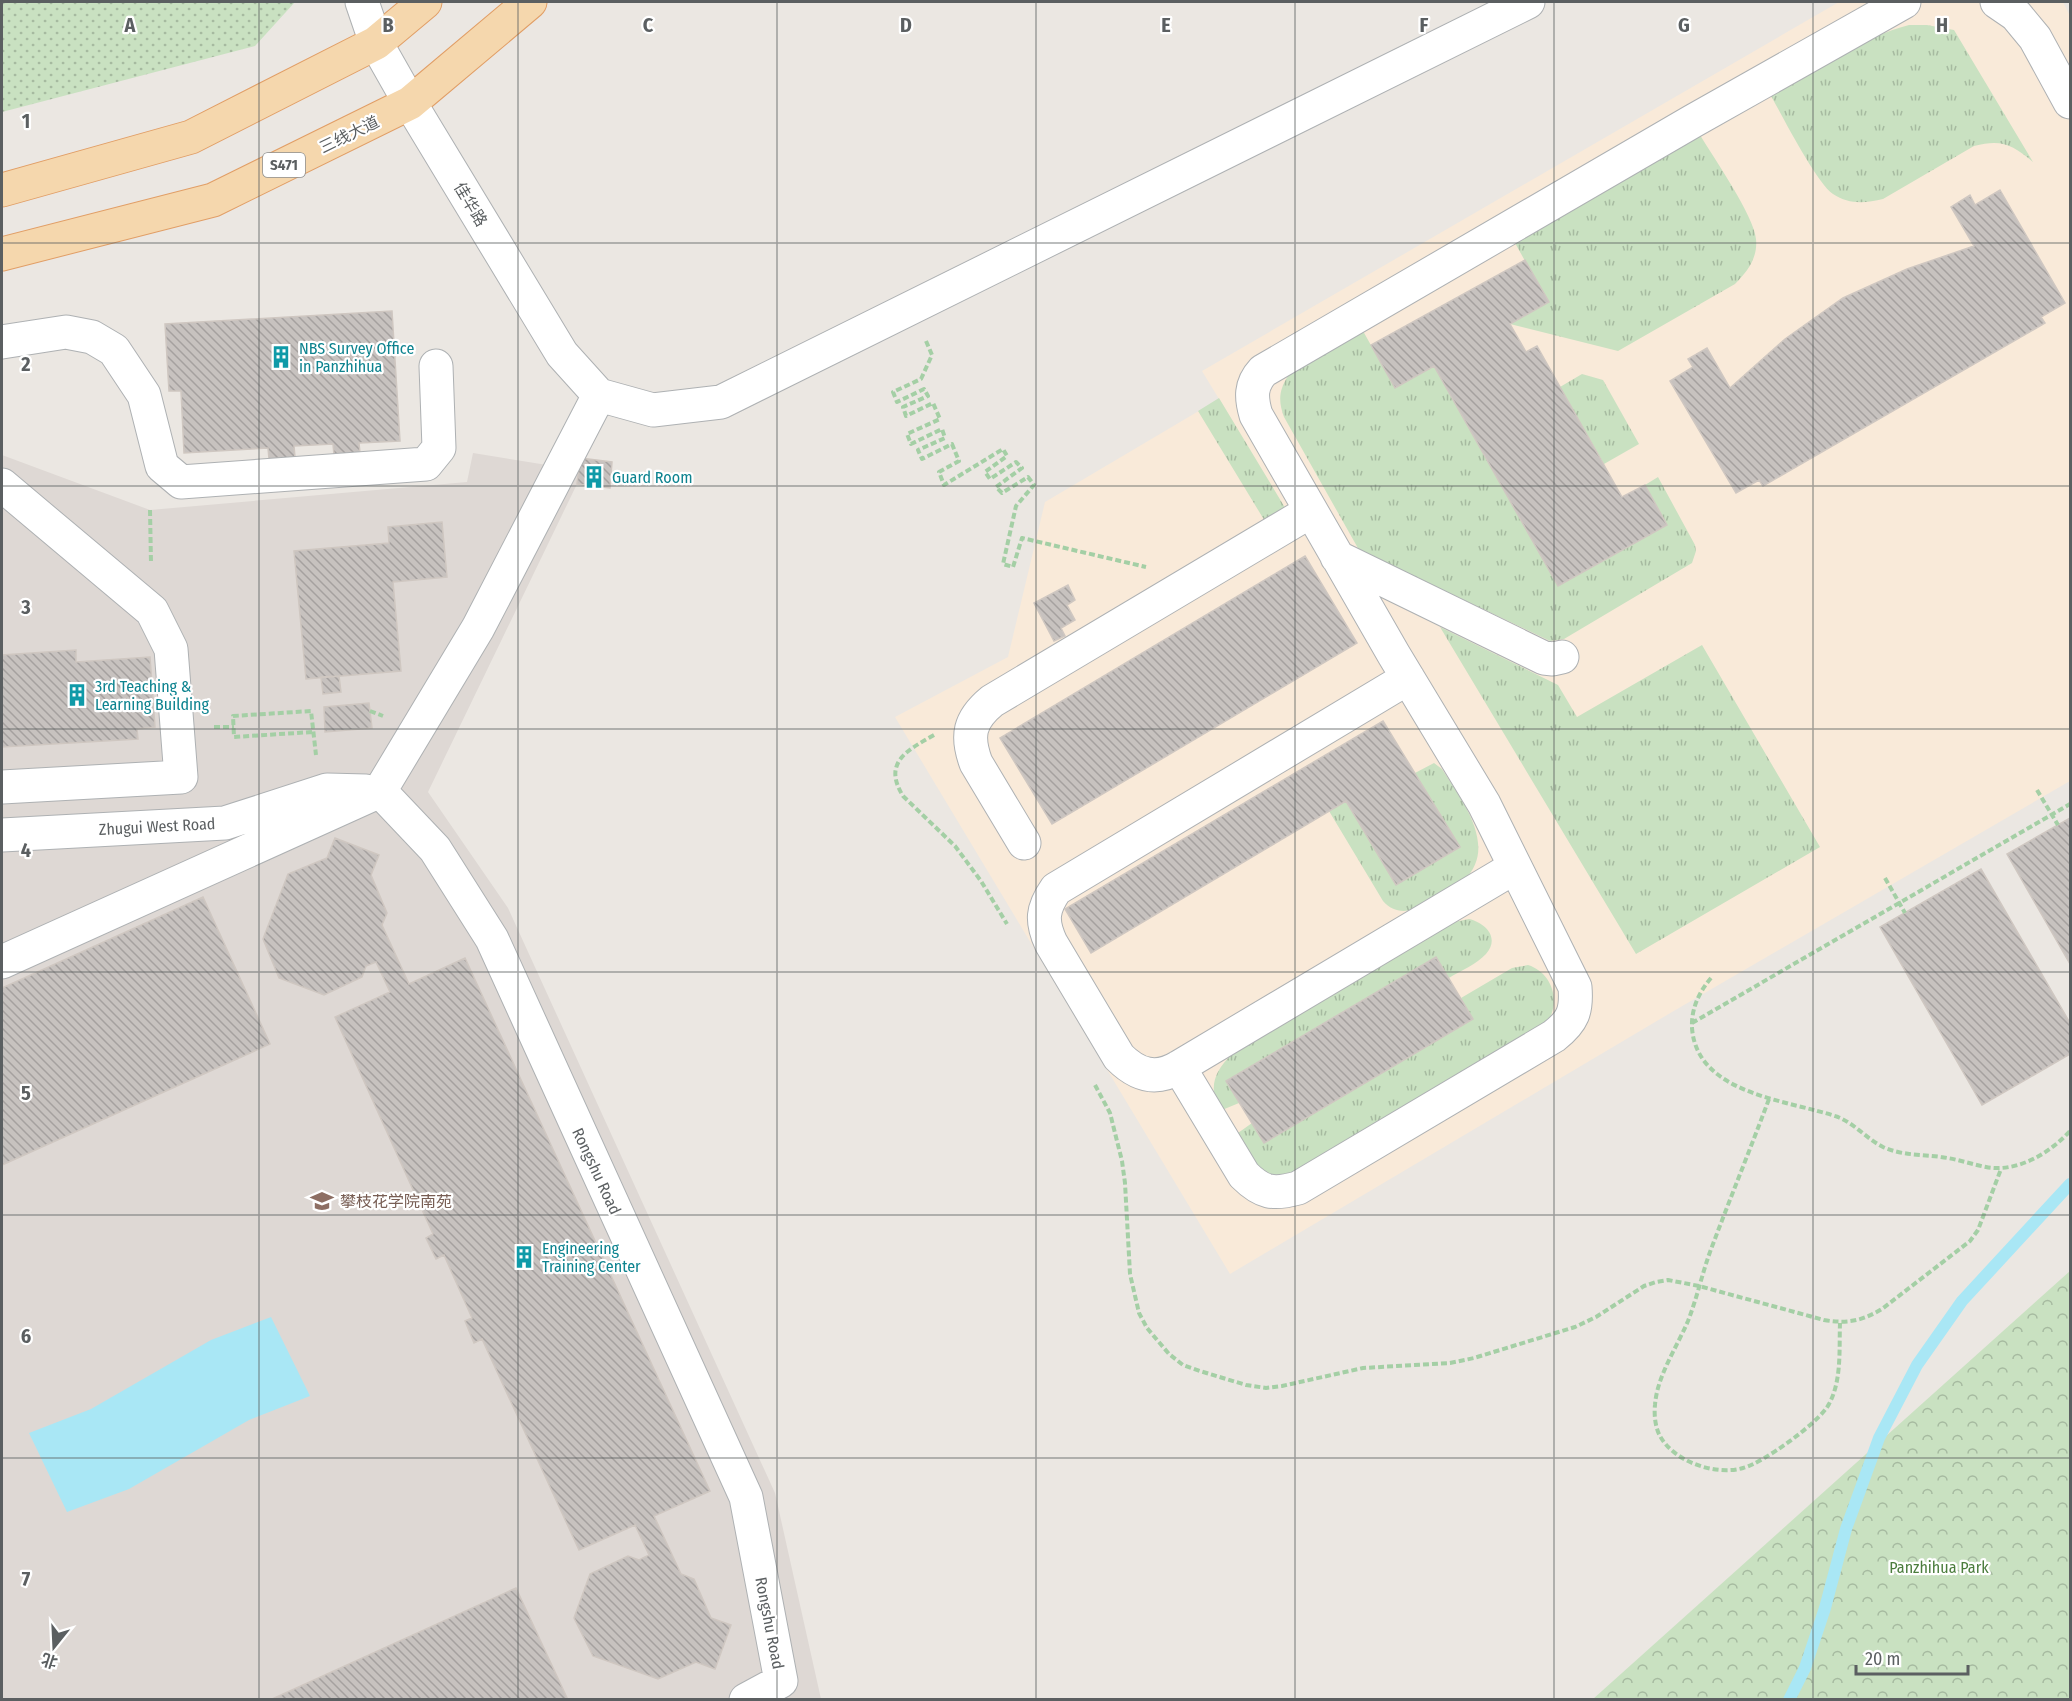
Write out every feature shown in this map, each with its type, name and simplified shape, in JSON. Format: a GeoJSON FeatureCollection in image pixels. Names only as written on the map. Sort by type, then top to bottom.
{"type":"FeatureCollection","features":[{"type":"Feature","properties":{"kind":"main road"},"geometry":{"type":"LineString","coordinates":[[376,43],[403,2]]}},
{"type":"Feature","properties":{"kind":"main road"},"geometry":{"type":"LineString","coordinates":[[2,190],[191,137],[376,43],[425,2]]}},
{"type":"Feature","properties":{"kind":"main road","name":"三线大道"},"geometry":{"type":"LineString","coordinates":[[2,254],[213,200],[410,103],[530,2]]}},
{"type":"Feature","properties":{"kind":"street","name":"佳华路"},"geometry":{"type":"LineString","coordinates":[[362,2],[376,43],[410,103],[562,354],[599,395]]}},
{"type":"Feature","properties":{"kind":"street"},"geometry":{"type":"LineString","coordinates":[[2,962],[380,791],[477,628],[599,395],[653,410],[721,402],[1528,2]]}},
{"type":"Feature","properties":{"kind":"street"},"geometry":{"type":"LineString","coordinates":[[1179,1067],[1244,1175],[1255,1185],[1268,1192],[1283,1192],[1298,1188],[1554,1036],[1566,1027],[1574,1014],[1576,1000],[1575,987],[1484,804],[1337,557],[1256,415],[1252,392],[1255,380],[1263,371],[1693,121],[1904,2]]}},
{"type":"Feature","properties":{"kind":"street"},"geometry":{"type":"LineString","coordinates":[[1997,2],[2016,15],[2035,38],[2070,102]]}},
{"type":"Feature","properties":{"kind":"street"},"geometry":{"type":"LineString","coordinates":[[2,342],[66,332],[92,337],[114,350],[144,395],[162,466],[181,482],[426,464],[439,447],[436,366]]}},
{"type":"Feature","properties":{"kind":"street"},"geometry":{"type":"LineString","coordinates":[[2,485],[152,611],[171,649],[181,777],[2,787]]}},
{"type":"Feature","properties":{"kind":"street"},"geometry":{"type":"LineString","coordinates":[[1024,843],[976,763],[971,750],[970,736],[973,722],[980,710],[1311,511]]}},
{"type":"Feature","properties":{"kind":"street"},"geometry":{"type":"LineString","coordinates":[[1337,557],[1544,658],[1553,660],[1562,657]]}},
{"type":"Feature","properties":{"kind":"street"},"geometry":{"type":"LineString","coordinates":[[1408,678],[1056,889],[1048,900],[1043,915],[1044,930],[1050,943],[1119,1057],[1130,1068],[1158,1075],[1179,1067],[1515,867]]}},
{"type":"Feature","properties":{"kind":"street","name":"Zhugui West Road"},"geometry":{"type":"LineString","coordinates":[[2,835],[225,823],[327,790],[380,791]]}},
{"type":"Feature","properties":{"kind":"street","name":"Rongshu Road"},"geometry":{"type":"LineString","coordinates":[[380,791],[435,849],[492,939],[746,1497],[786,1690],[746,1700]]}},
{"type":"Feature","properties":{"kind":"path"},"geometry":{"type":"LineString","coordinates":[[910,308],[932,355],[921,379],[893,392],[897,402],[924,389],[928,396],[903,407],[906,416],[933,403],[940,419],[907,434],[911,444],[942,429],[945,438],[918,450],[922,459],[952,444],[959,460],[939,472],[944,485],[1004,449],[1007,456],[985,472],[990,479],[1016,462],[1022,468],[996,487],[1002,493],[1028,477],[1034,485],[1016,506],[1003,564],[1013,567],[1022,538],[1180,575],[1186,585]]}},
{"type":"Feature","properties":{"kind":"path"},"geometry":{"type":"LineString","coordinates":[[312,732],[234,737],[233,716],[310,711],[315,752]]}},
{"type":"Feature","properties":{"kind":"path"},"geometry":{"type":"LineString","coordinates":[[213,727],[234,727]]}},
{"type":"Feature","properties":{"kind":"path"},"geometry":{"type":"LineString","coordinates":[[2037,790],[2058,825]]}},
{"type":"Feature","properties":{"kind":"path"},"geometry":{"type":"LineString","coordinates":[[1692,1023],[2070,804]]}},
{"type":"Feature","properties":{"kind":"path"},"geometry":{"type":"LineString","coordinates":[[1885,878],[1905,913]]}},
{"type":"Feature","properties":{"kind":"path"},"geometry":{"type":"LineString","coordinates":[[1711,978],[1697,998],[1692,1023],[1695,1045],[1707,1065],[1735,1085],[1769,1099],[1842,1119],[1881,1146],[1898,1153],[1953,1158],[1993,1168],[2001,1169],[2018,1165],[2035,1158],[2051,1148],[2070,1131]]}},
{"type":"Feature","properties":{"kind":"path"},"geometry":{"type":"LineString","coordinates":[[1769,1099],[1710,1254],[1688,1319],[1659,1385],[1655,1404],[1655,1421],[1659,1434],[1667,1446],[1679,1456],[1703,1466],[1727,1470],[1744,1468],[1760,1461],[1813,1424],[1829,1404],[1837,1379],[1840,1323]]}},
{"type":"Feature","properties":{"kind":"shaded area"},"geometry":{"type":"Polygon","coordinates":[[[1839,2],[2063,2],[2070,16],[2070,781],[1672,1012],[1230,1274],[895,717],[1008,657],[1045,502],[1219,399],[1202,371],[1839,2]]]}},
{"type":"Feature","properties":{"kind":"shaded area","name":"攀枝花学院南苑"},"geometry":{"type":"Polygon","coordinates":[[[473,453],[578,470],[580,458],[612,462],[610,488],[577,484],[428,792],[508,908],[775,1493],[821,1699],[2,1699],[2,455],[150,510],[467,482],[473,453]]]}},
{"type":"Feature","properties":{"kind":"green space"},"geometry":{"type":"Polygon","coordinates":[[[2,2],[295,2],[255,46],[2,112],[2,2]]]}},
{"type":"Feature","properties":{"kind":"green space"},"geometry":{"type":"Polygon","coordinates":[[[1909,25],[1927,25],[1954,30],[2033,162],[2012,147],[1999,143],[1983,144],[1974,146],[1883,199],[1864,202],[1839,198],[1818,177],[1771,96],[1855,46],[1909,25]]]}},
{"type":"Feature","properties":{"kind":"green space"},"geometry":{"type":"Polygon","coordinates":[[[1700,135],[1741,202],[1754,229],[1756,246],[1751,264],[1735,284],[1618,351],[1510,324],[1548,302],[1515,243],[1700,135]]]}},
{"type":"Feature","properties":{"kind":"green space"},"geometry":{"type":"Polygon","coordinates":[[[1363,331],[1395,388],[1434,366],[1558,586],[1667,525],[1645,485],[1658,477],[1695,545],[1696,551],[1692,563],[1564,639],[1550,641],[1359,550],[1284,417],[1280,401],[1281,391],[1288,376],[1363,331]]]}},
{"type":"Feature","properties":{"kind":"green space"},"geometry":{"type":"Polygon","coordinates":[[[1582,374],[1603,380],[1639,444],[1604,464],[1560,387],[1582,374]]]}},
{"type":"Feature","properties":{"kind":"green space"},"geometry":{"type":"Polygon","coordinates":[[[1219,398],[1287,511],[1266,523],[1198,411],[1219,398]]]}},
{"type":"Feature","properties":{"kind":"green space"},"geometry":{"type":"Polygon","coordinates":[[[1440,627],[1558,685],[1577,717],[1702,645],[1820,847],[1636,954],[1440,627]]]}},
{"type":"Feature","properties":{"kind":"green space"},"geometry":{"type":"Polygon","coordinates":[[[1434,763],[1442,769],[1467,809],[1478,839],[1478,854],[1474,868],[1458,885],[1415,909],[1398,910],[1383,901],[1329,811],[1346,801],[1396,884],[1459,847],[1415,773],[1434,763]]]}},
{"type":"Feature","properties":{"kind":"green space"},"geometry":{"type":"Polygon","coordinates":[[[1469,919],[1486,928],[1491,937],[1490,948],[1478,961],[1449,978],[1436,957],[1227,1081],[1239,1103],[1222,1110],[1217,1103],[1214,1081],[1220,1068],[1231,1055],[1454,922],[1469,919]]]}},
{"type":"Feature","properties":{"kind":"green space"},"geometry":{"type":"Polygon","coordinates":[[[1528,965],[1543,974],[1552,989],[1553,1006],[1547,1023],[1287,1178],[1261,1172],[1238,1133],[1252,1123],[1264,1143],[1472,1018],[1461,998],[1512,968],[1528,965]]]}},
{"type":"Feature","properties":{"kind":"green space","name":"Panzhihua Park"},"geometry":{"type":"Polygon","coordinates":[[[2070,1271],[2070,1699],[1593,1699],[2070,1271]]]}},
{"type":"Feature","properties":{"kind":"water"},"geometry":{"type":"Polygon","coordinates":[[[271,1317],[310,1396],[249,1420],[129,1489],[67,1512],[29,1433],[91,1409],[211,1340],[271,1317]]]}},
{"type":"Feature","properties":{"kind":"building"},"geometry":{"type":"Polygon","coordinates":[[[2000,190],[2065,303],[2041,317],[2045,323],[1763,486],[1759,480],[1736,493],[1670,381],[1693,367],[1688,359],[1707,348],[1730,388],[1785,339],[1843,298],[1907,269],[1974,246],[1951,207],[1970,195],[1975,205],[2000,190]]]}},
{"type":"Feature","properties":{"kind":"building"},"geometry":{"type":"Polygon","coordinates":[[[1525,260],[1549,302],[1510,324],[1526,352],[1537,346],[1622,497],[1645,485],[1667,525],[1558,586],[1434,366],[1395,388],[1371,345],[1525,260]]]}},
{"type":"Feature","properties":{"kind":"building","name":"NBS Survey Office in Panzhihua"},"geometry":{"type":"Polygon","coordinates":[[[392,311],[400,441],[359,443],[360,453],[334,455],[333,444],[294,446],[295,457],[269,459],[268,448],[184,453],[181,391],[169,391],[165,324],[392,311]]]}},
{"type":"Feature","properties":{"kind":"building","name":"Guard Room"},"geometry":{"type":"Polygon","coordinates":[[[580,458],[612,462],[610,488],[577,484],[580,458]]]}},
{"type":"Feature","properties":{"kind":"building"},"geometry":{"type":"Polygon","coordinates":[[[442,522],[447,577],[393,582],[401,671],[306,679],[294,551],[389,543],[388,527],[442,522]]]}},
{"type":"Feature","properties":{"kind":"building"},"geometry":{"type":"Polygon","coordinates":[[[1305,556],[1357,643],[1052,824],[1000,738],[1305,556]]]}},
{"type":"Feature","properties":{"kind":"building"},"geometry":{"type":"Polygon","coordinates":[[[1068,585],[1075,600],[1067,605],[1075,620],[1061,628],[1065,636],[1054,641],[1034,603],[1068,585]]]}},
{"type":"Feature","properties":{"kind":"building","name":"3rd Teaching & Learning Building"},"geometry":{"type":"Polygon","coordinates":[[[76,650],[76,662],[150,657],[155,727],[137,729],[138,739],[2,747],[2,655],[76,650]]]}},
{"type":"Feature","properties":{"kind":"building"},"geometry":{"type":"Polygon","coordinates":[[[339,676],[341,692],[323,694],[321,677],[339,676]]]}},
{"type":"Feature","properties":{"kind":"building"},"geometry":{"type":"Polygon","coordinates":[[[369,703],[372,728],[325,732],[324,707],[369,703]]]}},
{"type":"Feature","properties":{"kind":"building"},"geometry":{"type":"Polygon","coordinates":[[[1383,721],[1460,847],[1396,885],[1346,801],[1091,953],[1065,909],[1383,721]]]}},
{"type":"Feature","properties":{"kind":"building"},"geometry":{"type":"Polygon","coordinates":[[[2070,818],[2070,964],[2007,854],[2070,818]]]}},
{"type":"Feature","properties":{"kind":"building","name":"Engineering Training Center"},"geometry":{"type":"Polygon","coordinates":[[[335,838],[379,855],[371,875],[387,913],[382,925],[409,984],[465,958],[710,1491],[654,1516],[681,1574],[694,1579],[711,1618],[731,1625],[715,1669],[696,1662],[658,1679],[593,1656],[574,1618],[590,1574],[628,1556],[639,1560],[649,1555],[635,1525],[579,1550],[482,1339],[474,1343],[465,1321],[472,1318],[444,1255],[436,1259],[426,1238],[433,1234],[335,1017],[390,992],[376,962],[366,966],[362,977],[324,995],[279,978],[263,939],[288,874],[327,858],[335,838]]]}},
{"type":"Feature","properties":{"kind":"building"},"geometry":{"type":"Polygon","coordinates":[[[1981,869],[2070,1023],[2070,1054],[1982,1105],[1880,927],[1981,869]]]}},
{"type":"Feature","properties":{"kind":"building"},"geometry":{"type":"Polygon","coordinates":[[[203,897],[270,1044],[2,1165],[2,988],[203,897]]]}},
{"type":"Feature","properties":{"kind":"building"},"geometry":{"type":"Polygon","coordinates":[[[1436,957],[1473,1019],[1264,1143],[1226,1081],[1436,957]]]}},
{"type":"Feature","properties":{"kind":"building"},"geometry":{"type":"Polygon","coordinates":[[[516,1588],[568,1700],[270,1700],[516,1588]]]}},
{"type":"Feature","properties":{"kind":"waterway"},"geometry":{"type":"LineString","coordinates":[[1789,1700],[1805,1668],[1825,1608],[1846,1529],[1879,1438],[1917,1365],[1962,1301],[2070,1184]]}},
{"type":"Feature","properties":{"kind":"place","name":"NBS Survey Office in Panzhihua"},"geometry":{"type":"Point","coordinates":[281,357]}},
{"type":"Feature","properties":{"kind":"place","name":"Guard Room"},"geometry":{"type":"Point","coordinates":[594,477]}},
{"type":"Feature","properties":{"kind":"place","name":"3rd Teaching & Learning Building"},"geometry":{"type":"Point","coordinates":[77,695]}},
{"type":"Feature","properties":{"kind":"place","name":"攀枝花学院南苑"},"geometry":{"type":"Point","coordinates":[322,1201]}},
{"type":"Feature","properties":{"kind":"place","name":"Engineering Training Center"},"geometry":{"type":"Point","coordinates":[524,1257]}}]}
